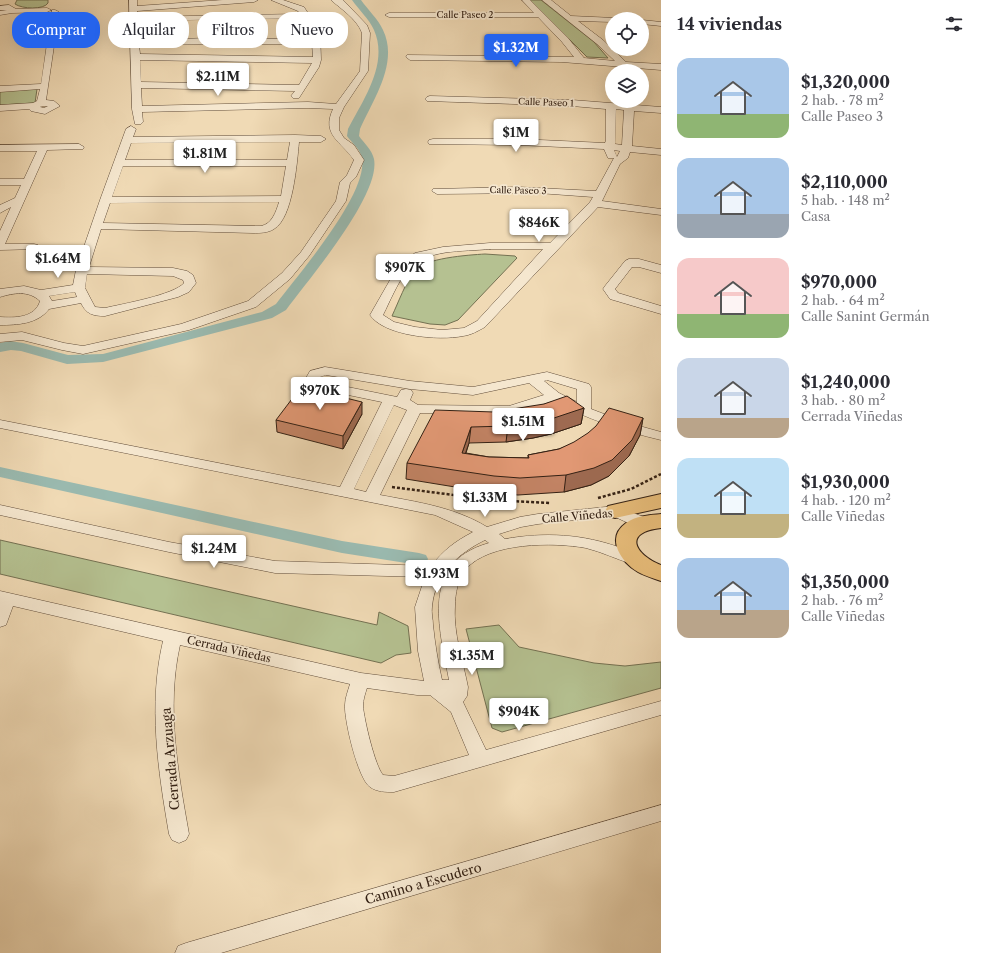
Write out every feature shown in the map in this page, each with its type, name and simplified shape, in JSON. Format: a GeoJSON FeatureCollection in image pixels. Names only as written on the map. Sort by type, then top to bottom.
{"type":"FeatureCollection","features":[{"type":"Feature","properties":{"kind":"main road"},"geometry":{"type":"LineString","coordinates":[[614,511],[661,501]]}},
{"type":"Feature","properties":{"kind":"main road"},"geometry":{"type":"LineString","coordinates":[[654,519],[634,527],[627,534],[625,541],[632,558],[641,565],[658,573]]}},
{"type":"Feature","properties":{"kind":"street"},"geometry":{"type":"LineString","coordinates":[[1,12],[9,0]]}},
{"type":"Feature","properties":{"kind":"street"},"geometry":{"type":"LineString","coordinates":[[133,4],[254,0]]}},
{"type":"Feature","properties":{"kind":"street"},"geometry":{"type":"LineString","coordinates":[[281,1],[298,0]]}},
{"type":"Feature","properties":{"kind":"street"},"geometry":{"type":"LineString","coordinates":[[0,338],[28,336],[69,349],[83,350],[185,327],[252,304],[286,276],[305,254],[341,201],[345,182],[351,177],[359,160],[350,146],[341,140],[334,130],[334,118],[339,106],[364,71],[366,33],[364,27],[340,2],[335,0]]}},
{"type":"Feature","properties":{"kind":"street"},"geometry":{"type":"LineString","coordinates":[[526,0],[566,40],[581,60]]}},
{"type":"Feature","properties":{"kind":"street"},"geometry":{"type":"LineString","coordinates":[[546,0],[600,42],[623,63]]}},
{"type":"Feature","properties":{"kind":"street"},"geometry":{"type":"LineString","coordinates":[[281,1],[301,9],[303,12]]}},
{"type":"Feature","properties":{"kind":"street"},"geometry":{"type":"LineString","coordinates":[[1,12],[12,10],[51,11],[63,9]]}},
{"type":"Feature","properties":{"kind":"street"},"geometry":{"type":"LineString","coordinates":[[0,108],[38,104],[45,86],[51,11]]}},
{"type":"Feature","properties":{"kind":"street","name":"Calle Paseo 2"},"geometry":{"type":"LineString","coordinates":[[389,15],[540,15]]}},
{"type":"Feature","properties":{"kind":"street"},"geometry":{"type":"LineString","coordinates":[[189,18],[276,17]]}},
{"type":"Feature","properties":{"kind":"street"},"geometry":{"type":"LineString","coordinates":[[570,18],[605,20]]}},
{"type":"Feature","properties":{"kind":"street"},"geometry":{"type":"LineString","coordinates":[[649,23],[661,24]]}},
{"type":"Feature","properties":{"kind":"street"},"geometry":{"type":"LineString","coordinates":[[189,42],[276,42]]}},
{"type":"Feature","properties":{"kind":"street"},"geometry":{"type":"LineString","coordinates":[[82,270],[173,272],[183,274],[189,278],[190,283],[185,289],[174,294],[106,312],[96,312],[90,308],[81,294],[82,270],[118,163],[134,125],[137,109],[134,48]]}},
{"type":"Feature","properties":{"kind":"street"},"geometry":{"type":"LineString","coordinates":[[290,106],[315,67],[317,60],[317,48]]}},
{"type":"Feature","properties":{"kind":"street"},"geometry":{"type":"LineString","coordinates":[[135,57],[317,60]]}},
{"type":"Feature","properties":{"kind":"street"},"geometry":{"type":"LineString","coordinates":[[410,57],[581,60],[661,67]]}},
{"type":"Feature","properties":{"kind":"street"},"geometry":{"type":"LineString","coordinates":[[136,85],[301,88]]}},
{"type":"Feature","properties":{"kind":"street"},"geometry":{"type":"LineString","coordinates":[[0,89],[45,86]]}},
{"type":"Feature","properties":{"kind":"street","name":"Calle Paseo 1"},"geometry":{"type":"LineString","coordinates":[[430,99],[525,100],[605,105]]}},
{"type":"Feature","properties":{"kind":"street"},"geometry":{"type":"LineString","coordinates":[[137,109],[339,106]]}},
{"type":"Feature","properties":{"kind":"street"},"geometry":{"type":"LineString","coordinates":[[610,108],[610,149]]}},
{"type":"Feature","properties":{"kind":"street"},"geometry":{"type":"LineString","coordinates":[[552,246],[490,246],[443,250],[419,255],[402,269],[376,315],[377,319],[388,325],[431,333],[452,334],[468,332],[481,324],[597,199],[622,155],[628,141],[629,108]]}},
{"type":"Feature","properties":{"kind":"street","name":"Calle Paseo 1"},"geometry":{"type":"LineString","coordinates":[[640,108],[661,110]]}},
{"type":"Feature","properties":{"kind":"street"},"geometry":{"type":"LineString","coordinates":[[96,226],[261,230],[267,228],[275,222],[286,199],[295,138]]}},
{"type":"Feature","properties":{"kind":"street"},"geometry":{"type":"LineString","coordinates":[[128,140],[321,139]]}},
{"type":"Feature","properties":{"kind":"street"},"geometry":{"type":"LineString","coordinates":[[433,142],[483,141],[599,146],[610,149],[622,155],[661,161]]}},
{"type":"Feature","properties":{"kind":"street"},"geometry":{"type":"LineString","coordinates":[[0,148],[44,146],[79,147]]}},
{"type":"Feature","properties":{"kind":"street"},"geometry":{"type":"LineString","coordinates":[[0,243],[44,146]]}},
{"type":"Feature","properties":{"kind":"street"},"geometry":{"type":"LineString","coordinates":[[622,155],[661,152]]}},
{"type":"Feature","properties":{"kind":"street"},"geometry":{"type":"LineString","coordinates":[[118,163],[291,163]]}},
{"type":"Feature","properties":{"kind":"street"},"geometry":{"type":"LineString","coordinates":[[0,182],[28,182]]}},
{"type":"Feature","properties":{"kind":"street","name":"Calle Paseo 3"},"geometry":{"type":"LineString","coordinates":[[437,191],[570,191],[597,199],[661,212]]}},
{"type":"Feature","properties":{"kind":"street"},"geometry":{"type":"LineString","coordinates":[[105,200],[286,199]]}},
{"type":"Feature","properties":{"kind":"street"},"geometry":{"type":"LineString","coordinates":[[2,207],[18,203]]}},
{"type":"Feature","properties":{"kind":"street"},"geometry":{"type":"LineString","coordinates":[[0,247],[34,247]]}},
{"type":"Feature","properties":{"kind":"street"},"geometry":{"type":"LineString","coordinates":[[661,269],[639,263],[629,263],[609,289],[614,296],[661,310]]}},
{"type":"Feature","properties":{"kind":"street"},"geometry":{"type":"LineString","coordinates":[[3,289],[22,289],[32,291],[43,300],[81,294]]}},
{"type":"Feature","properties":{"kind":"street"},"geometry":{"type":"LineString","coordinates":[[0,321],[20,321],[32,317],[40,312],[43,300]]}},
{"type":"Feature","properties":{"kind":"street"},"geometry":{"type":"LineString","coordinates":[[554,396],[510,410],[402,403],[310,383],[315,374],[325,371],[410,385],[473,391],[531,379],[552,377],[584,387],[584,411]]}},
{"type":"Feature","properties":{"kind":"street"},"geometry":{"type":"LineString","coordinates":[[531,379],[540,384],[554,396],[584,411],[661,436]]}},
{"type":"Feature","properties":{"kind":"street"},"geometry":{"type":"LineString","coordinates":[[374,491],[402,403],[410,385]]}},
{"type":"Feature","properties":{"kind":"street"},"geometry":{"type":"LineString","coordinates":[[346,492],[402,403]]}},
{"type":"Feature","properties":{"kind":"street"},"geometry":{"type":"LineString","coordinates":[[0,424],[346,492],[374,491],[466,521],[487,532],[501,544]]}},
{"type":"Feature","properties":{"kind":"street"},"geometry":{"type":"LineString","coordinates":[[645,432],[661,444]]}},
{"type":"Feature","properties":{"kind":"street"},"geometry":{"type":"LineString","coordinates":[[0,510],[169,547],[275,567],[435,572]]}},
{"type":"Feature","properties":{"kind":"street","name":"Calle Viñedas"},"geometry":{"type":"LineString","coordinates":[[481,759],[458,708],[434,688],[427,652],[423,606],[435,572],[447,557],[461,545],[487,532],[520,522],[614,511],[654,519]]}},
{"type":"Feature","properties":{"kind":"street","name":"Calle Viñedas"},"geometry":{"type":"LineString","coordinates":[[458,708],[459,687],[445,610],[447,597],[462,564],[476,554],[501,544],[553,540],[581,542],[611,550],[632,558]]}},
{"type":"Feature","properties":{"kind":"street"},"geometry":{"type":"LineString","coordinates":[[0,621],[4,598]]}},
{"type":"Feature","properties":{"kind":"street","name":"Cerrada Viñedas"},"geometry":{"type":"LineString","coordinates":[[4,598],[361,680],[401,686],[434,688],[459,687]]}},
{"type":"Feature","properties":{"kind":"street"},"geometry":{"type":"LineString","coordinates":[[423,606],[445,610]]}},
{"type":"Feature","properties":{"kind":"street","name":"Cerrada Arzuaga"},"geometry":{"type":"LineString","coordinates":[[173,636],[167,654],[164,714],[174,805],[179,834]]}},
{"type":"Feature","properties":{"kind":"street"},"geometry":{"type":"LineString","coordinates":[[361,680],[355,696],[354,707],[369,773],[378,782],[394,784],[661,708]]}},
{"type":"Feature","properties":{"kind":"street","name":"Camino a Escudero"},"geometry":{"type":"LineString","coordinates":[[186,953],[661,814]]}},
{"type":"Feature","properties":{"kind":"path"},"geometry":{"type":"LineString","coordinates":[[596,499],[626,491],[661,474]]}},
{"type":"Feature","properties":{"kind":"path"},"geometry":{"type":"LineString","coordinates":[[374,491],[557,504]]}},
{"type":"Feature","properties":{"kind":"green space"},"geometry":{"type":"Polygon","coordinates":[[[17,0],[48,0],[48,3],[38,8],[27,8],[15,4],[17,0]]]}},
{"type":"Feature","properties":{"kind":"green space"},"geometry":{"type":"Polygon","coordinates":[[[530,0],[541,0],[594,42],[608,58],[587,57],[530,0]]]}},
{"type":"Feature","properties":{"kind":"green space"},"geometry":{"type":"Polygon","coordinates":[[[37,89],[35,103],[0,105],[0,91],[37,89]]]}},
{"type":"Feature","properties":{"kind":"green space"},"geometry":{"type":"Polygon","coordinates":[[[485,254],[515,256],[517,258],[458,320],[445,325],[430,324],[392,316],[408,281],[414,271],[419,267],[436,260],[485,254]]]}},
{"type":"Feature","properties":{"kind":"green space"},"geometry":{"type":"Polygon","coordinates":[[[0,540],[377,625],[379,612],[408,626],[411,653],[396,655],[381,663],[0,574],[0,540]]]}},
{"type":"Feature","properties":{"kind":"green space"},"geometry":{"type":"Polygon","coordinates":[[[499,625],[519,647],[594,663],[625,666],[661,662],[661,688],[502,732],[492,728],[466,629],[499,625]]]}},
{"type":"Feature","properties":{"kind":"building"},"geometry":{"type":"Polygon","coordinates":[[[301,387],[362,402],[343,436],[276,420],[301,387]]]}},
{"type":"Feature","properties":{"kind":"building"},"geometry":{"type":"Polygon","coordinates":[[[567,396],[584,408],[554,418],[535,422],[508,426],[471,427],[462,453],[489,457],[529,458],[528,455],[559,449],[574,442],[596,426],[609,408],[643,418],[632,440],[612,460],[594,468],[566,475],[520,478],[494,476],[407,463],[435,410],[494,412],[544,404],[567,396]]]}},
{"type":"Feature","properties":{"kind":"waterway"},"geometry":{"type":"LineString","coordinates":[[0,348],[10,345],[23,347],[67,360],[103,358],[267,315],[281,307],[347,219],[358,199],[365,181],[368,159],[353,136],[354,129],[381,73],[382,46],[377,27],[356,0]]}},
{"type":"Feature","properties":{"kind":"waterway"},"geometry":{"type":"LineString","coordinates":[[0,472],[342,547],[419,559]]}}]}
